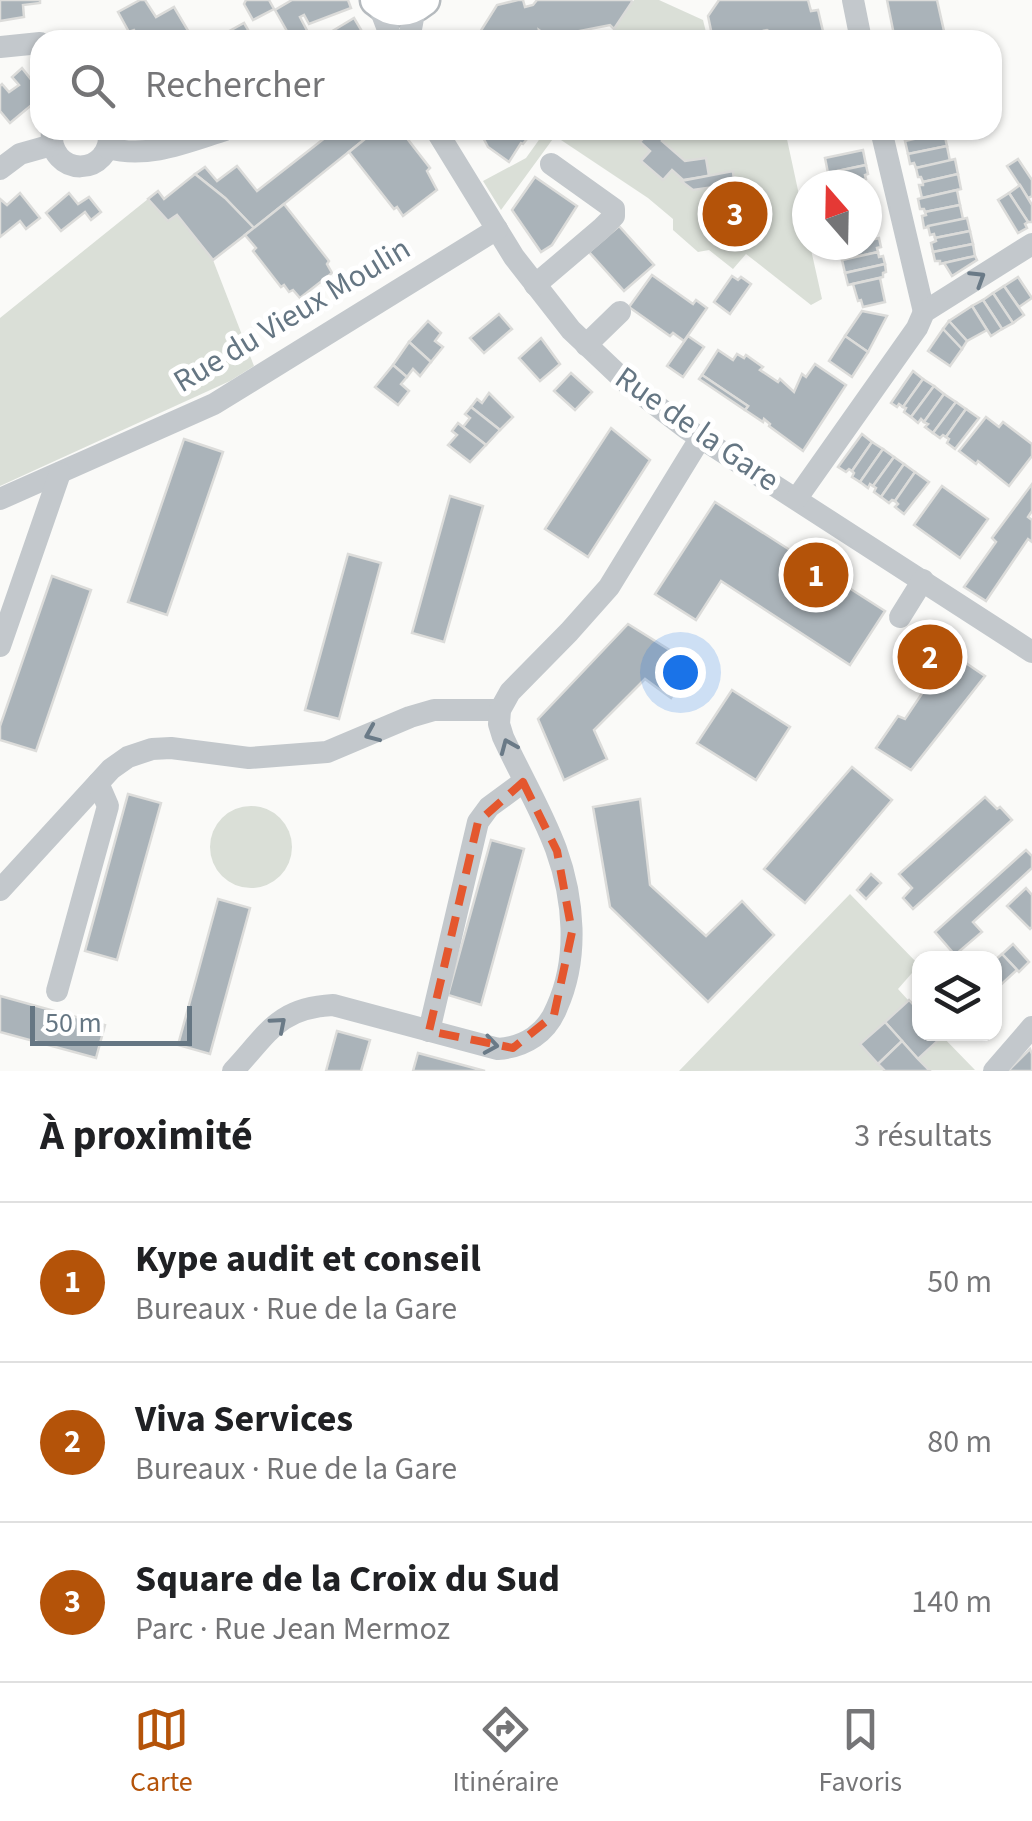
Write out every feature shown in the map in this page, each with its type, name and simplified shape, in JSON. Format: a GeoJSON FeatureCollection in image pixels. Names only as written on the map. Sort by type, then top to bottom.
{"type":"FeatureCollection","features":[{"type":"Feature","properties":{"kind":"main road"},"geometry":{"type":"LineString","coordinates":[[377,1],[396,11],[420,4]]}},
{"type":"Feature","properties":{"kind":"street"},"geometry":{"type":"LineString","coordinates":[[853,0],[860,30]]}},
{"type":"Feature","properties":{"kind":"street"},"geometry":{"type":"LineString","coordinates":[[377,1],[388,30]]}},
{"type":"Feature","properties":{"kind":"street"},"geometry":{"type":"LineString","coordinates":[[412,30],[420,4]]}},
{"type":"Feature","properties":{"kind":"street"},"geometry":{"type":"LineString","coordinates":[[0,48],[30,44]]}},
{"type":"Feature","properties":{"kind":"street"},"geometry":{"type":"LineString","coordinates":[[0,168],[46,140]]}},
{"type":"Feature","properties":{"kind":"street"},"geometry":{"type":"LineString","coordinates":[[53,140],[62,160],[78,166],[96,162],[108,140]]}},
{"type":"Feature","properties":{"kind":"street"},"geometry":{"type":"LineString","coordinates":[[110,140],[127,153],[162,150],[194,140]]}},
{"type":"Feature","properties":{"kind":"street","name":"Rue de la Gare"},"geometry":{"type":"LineString","coordinates":[[442,140],[535,284],[586,345],[627,383],[701,438],[1032,652]]}},
{"type":"Feature","properties":{"kind":"street"},"geometry":{"type":"LineString","coordinates":[[797,498],[918,328],[924,312],[883,140]]}},
{"type":"Feature","properties":{"kind":"street"},"geometry":{"type":"LineString","coordinates":[[535,284],[614,216],[614,209],[551,164]]}},
{"type":"Feature","properties":{"kind":"street","name":"Rue du Vieux Moulin"},"geometry":{"type":"LineString","coordinates":[[0,499],[214,404],[497,229]]}},
{"type":"Feature","properties":{"kind":"street"},"geometry":{"type":"LineString","coordinates":[[924,312],[1032,244]]}},
{"type":"Feature","properties":{"kind":"street"},"geometry":{"type":"LineString","coordinates":[[586,345],[620,312]]}},
{"type":"Feature","properties":{"kind":"street"},"geometry":{"type":"LineString","coordinates":[[233,1071],[278,1021],[294,1010],[310,1006],[333,1004],[498,1049],[513,1048],[545,1029],[561,1000],[572,953],[572,932],[557,851],[499,724],[500,710],[510,692],[609,587],[701,438]]}},
{"type":"Feature","properties":{"kind":"street"},"geometry":{"type":"LineString","coordinates":[[0,645],[60,472]]}},
{"type":"Feature","properties":{"kind":"street"},"geometry":{"type":"LineString","coordinates":[[900,618],[923,580]]}},
{"type":"Feature","properties":{"kind":"street"},"geometry":{"type":"LineString","coordinates":[[0,890],[111,769],[128,757],[171,748],[249,758],[328,752],[434,710],[500,710]]}},
{"type":"Feature","properties":{"kind":"street"},"geometry":{"type":"LineString","coordinates":[[429,1030],[478,822],[489,807],[524,782]]}},
{"type":"Feature","properties":{"kind":"street"},"geometry":{"type":"LineString","coordinates":[[57,991],[108,806],[98,784]]}},
{"type":"Feature","properties":{"kind":"street"},"geometry":{"type":"LineString","coordinates":[[994,1071],[1032,1026]]}},
{"type":"Feature","properties":{"kind":"highlighted area"},"geometry":{"type":"Polygon","coordinates":[[[523,782],[557,851],[572,932],[554,1015],[513,1048],[429,1031],[478,822],[523,782]]]}},
{"type":"Feature","properties":{"kind":"shaded area"},"geometry":{"type":"Polygon","coordinates":[[[634,0],[659,0],[703,20],[706,30],[613,30],[634,0]]]}},
{"type":"Feature","properties":{"kind":"shaded area"},"geometry":{"type":"Polygon","coordinates":[[[539,140],[552,140],[501,210],[483,181],[526,158],[539,140]]]}},
{"type":"Feature","properties":{"kind":"shaded area"},"geometry":{"type":"Polygon","coordinates":[[[561,140],[787,140],[794,170],[792,260],[813,260],[822,299],[811,305],[746,254],[733,269],[709,250],[698,252],[673,230],[673,219],[561,140]]]}},
{"type":"Feature","properties":{"kind":"shaded area"},"geometry":{"type":"Polygon","coordinates":[[[148,199],[168,221],[177,215],[213,260],[254,366],[230,381],[0,486],[0,318],[148,199]]]}},
{"type":"Feature","properties":{"kind":"shaded area"},"geometry":{"type":"Polygon","coordinates":[[[251,806],[267,809],[280,818],[289,831],[289,863],[280,876],[267,885],[251,888],[235,885],[222,876],[213,863],[210,847],[213,831],[222,818],[235,809],[251,806]]]}},
{"type":"Feature","properties":{"kind":"shaded area"},"geometry":{"type":"Polygon","coordinates":[[[850,894],[912,958],[912,973],[898,989],[912,1004],[912,1041],[947,1041],[975,1070],[679,1071],[850,894]]]}},
{"type":"Feature","properties":{"kind":"building"},"geometry":{"type":"Polygon","coordinates":[[[0,0],[40,3],[23,5],[24,17],[0,21],[0,0]]]}},
{"type":"Feature","properties":{"kind":"building"},"geometry":{"type":"Polygon","coordinates":[[[140,0],[145,0],[156,17],[174,7],[188,30],[128,30],[118,12],[140,0]]]}},
{"type":"Feature","properties":{"kind":"building"},"geometry":{"type":"Polygon","coordinates":[[[246,0],[269,0],[274,9],[253,20],[244,4],[246,0]]]}},
{"type":"Feature","properties":{"kind":"building"},"geometry":{"type":"Polygon","coordinates":[[[292,0],[348,0],[351,8],[309,24],[304,15],[300,17],[307,30],[286,30],[275,10],[292,0]]]}},
{"type":"Feature","properties":{"kind":"building"},"geometry":{"type":"Polygon","coordinates":[[[518,0],[523,0],[525,7],[537,0],[632,2],[614,29],[610,25],[585,30],[481,30],[497,5],[518,0]]]}},
{"type":"Feature","properties":{"kind":"building"},"geometry":{"type":"Polygon","coordinates":[[[719,0],[808,0],[811,11],[818,10],[823,30],[711,30],[708,16],[719,0]]]}},
{"type":"Feature","properties":{"kind":"building"},"geometry":{"type":"Polygon","coordinates":[[[887,0],[937,0],[944,30],[893,30],[887,0]]]}},
{"type":"Feature","properties":{"kind":"building"},"geometry":{"type":"Polygon","coordinates":[[[354,18],[361,30],[334,30],[354,18]]]}},
{"type":"Feature","properties":{"kind":"building"},"geometry":{"type":"Polygon","coordinates":[[[22,68],[30,78],[30,106],[10,123],[0,111],[0,86],[9,92],[19,85],[12,77],[22,68]]]}},
{"type":"Feature","properties":{"kind":"building"},"geometry":{"type":"Polygon","coordinates":[[[322,140],[364,140],[254,228],[195,174],[205,167],[217,181],[237,166],[257,191],[322,140]]]}},
{"type":"Feature","properties":{"kind":"building"},"geometry":{"type":"Polygon","coordinates":[[[364,140],[408,140],[430,168],[427,171],[437,190],[403,216],[349,152],[364,140]]]}},
{"type":"Feature","properties":{"kind":"building"},"geometry":{"type":"Polygon","coordinates":[[[484,140],[526,140],[509,162],[484,140]]]}},
{"type":"Feature","properties":{"kind":"building"},"geometry":{"type":"Polygon","coordinates":[[[663,140],[685,161],[706,158],[709,176],[683,180],[672,170],[663,180],[641,161],[650,151],[640,142],[663,140]]]}},
{"type":"Feature","properties":{"kind":"building"},"geometry":{"type":"Polygon","coordinates":[[[946,140],[947,146],[908,154],[905,141],[946,140]]]}},
{"type":"Feature","properties":{"kind":"building"},"geometry":{"type":"Polygon","coordinates":[[[947,146],[950,161],[916,168],[914,163],[910,164],[908,154],[947,146]]]}},
{"type":"Feature","properties":{"kind":"building"},"geometry":{"type":"Polygon","coordinates":[[[863,150],[866,165],[827,170],[825,158],[863,150]]]}},
{"type":"Feature","properties":{"kind":"building"},"geometry":{"type":"Polygon","coordinates":[[[955,159],[958,174],[923,182],[918,177],[916,168],[955,159]]]}},
{"type":"Feature","properties":{"kind":"building"},"geometry":{"type":"Polygon","coordinates":[[[1018,159],[1032,180],[1032,196],[1028,198],[1007,166],[1018,159]]]}},
{"type":"Feature","properties":{"kind":"building"},"geometry":{"type":"Polygon","coordinates":[[[733,171],[734,182],[721,186],[693,190],[681,181],[733,171]]]}},
{"type":"Feature","properties":{"kind":"building"},"geometry":{"type":"Polygon","coordinates":[[[195,174],[254,228],[213,260],[177,215],[168,221],[148,199],[158,191],[164,199],[195,174]]]}},
{"type":"Feature","properties":{"kind":"building"},"geometry":{"type":"Polygon","coordinates":[[[958,174],[961,189],[922,198],[919,185],[923,182],[958,174]]]}},
{"type":"Feature","properties":{"kind":"building"},"geometry":{"type":"Polygon","coordinates":[[[535,177],[577,206],[552,245],[541,252],[512,210],[535,177]]]}},
{"type":"Feature","properties":{"kind":"building"},"geometry":{"type":"Polygon","coordinates":[[[1020,185],[1032,205],[1032,222],[1028,222],[1009,193],[1020,185]]]}},
{"type":"Feature","properties":{"kind":"building"},"geometry":{"type":"Polygon","coordinates":[[[957,190],[960,205],[925,212],[920,209],[918,199],[957,190]]]}},
{"type":"Feature","properties":{"kind":"building"},"geometry":{"type":"Polygon","coordinates":[[[20,193],[40,218],[26,229],[20,221],[0,237],[0,199],[7,205],[20,193]]]}},
{"type":"Feature","properties":{"kind":"building"},"geometry":{"type":"Polygon","coordinates":[[[69,193],[78,204],[89,197],[101,212],[91,220],[85,212],[61,231],[46,213],[69,193]]]}},
{"type":"Feature","properties":{"kind":"building"},"geometry":{"type":"Polygon","coordinates":[[[1009,193],[1028,222],[1027,228],[1018,233],[998,200],[1009,193]]]}},
{"type":"Feature","properties":{"kind":"building"},"geometry":{"type":"Polygon","coordinates":[[[284,204],[329,261],[332,273],[300,298],[293,290],[281,287],[245,235],[284,204]]]}},
{"type":"Feature","properties":{"kind":"building"},"geometry":{"type":"Polygon","coordinates":[[[960,205],[963,219],[924,228],[925,212],[960,205]]]}},
{"type":"Feature","properties":{"kind":"building"},"geometry":{"type":"Polygon","coordinates":[[[967,218],[970,231],[935,238],[930,235],[928,226],[967,218]]]}},
{"type":"Feature","properties":{"kind":"building"},"geometry":{"type":"Polygon","coordinates":[[[619,226],[654,265],[624,291],[589,252],[619,226]]]}},
{"type":"Feature","properties":{"kind":"building"},"geometry":{"type":"Polygon","coordinates":[[[970,231],[973,244],[933,252],[931,243],[935,238],[970,231]]]}},
{"type":"Feature","properties":{"kind":"building"},"geometry":{"type":"Polygon","coordinates":[[[973,244],[975,256],[940,264],[935,261],[933,252],[973,244]]]}},
{"type":"Feature","properties":{"kind":"building"},"geometry":{"type":"Polygon","coordinates":[[[883,256],[885,264],[845,273],[842,260],[882,260],[883,256]]]}},
{"type":"Feature","properties":{"kind":"building"},"geometry":{"type":"Polygon","coordinates":[[[975,256],[977,260],[952,276],[944,263],[975,256]]]}},
{"type":"Feature","properties":{"kind":"building"},"geometry":{"type":"Polygon","coordinates":[[[885,264],[883,277],[848,285],[845,273],[885,264]]]}},
{"type":"Feature","properties":{"kind":"building"},"geometry":{"type":"Polygon","coordinates":[[[652,275],[693,304],[696,300],[707,308],[684,341],[673,333],[670,336],[629,307],[652,275]]]}},
{"type":"Feature","properties":{"kind":"building"},"geometry":{"type":"Polygon","coordinates":[[[732,276],[751,284],[730,314],[714,302],[732,276]]]}},
{"type":"Feature","properties":{"kind":"building"},"geometry":{"type":"Polygon","coordinates":[[[1018,277],[1032,298],[1019,307],[1004,286],[1018,277]]]}},
{"type":"Feature","properties":{"kind":"building"},"geometry":{"type":"Polygon","coordinates":[[[880,278],[885,302],[863,307],[853,284],[880,278]]]}},
{"type":"Feature","properties":{"kind":"building"},"geometry":{"type":"Polygon","coordinates":[[[1004,286],[1024,315],[1013,323],[993,293],[1004,286]]]}},
{"type":"Feature","properties":{"kind":"building"},"geometry":{"type":"Polygon","coordinates":[[[993,293],[1013,323],[1002,329],[983,300],[993,293]]]}},
{"type":"Feature","properties":{"kind":"building"},"geometry":{"type":"Polygon","coordinates":[[[983,300],[1002,329],[991,336],[972,306],[983,300]]]}},
{"type":"Feature","properties":{"kind":"building"},"geometry":{"type":"Polygon","coordinates":[[[972,306],[987,330],[967,341],[949,321],[972,306]]]}},
{"type":"Feature","properties":{"kind":"building"},"geometry":{"type":"Polygon","coordinates":[[[862,311],[887,316],[868,352],[845,336],[862,311]]]}},
{"type":"Feature","properties":{"kind":"building"},"geometry":{"type":"Polygon","coordinates":[[[499,314],[512,329],[484,353],[470,338],[499,314]]]}},
{"type":"Feature","properties":{"kind":"building"},"geometry":{"type":"Polygon","coordinates":[[[428,321],[441,333],[435,341],[443,347],[431,362],[409,342],[428,321]]]}},
{"type":"Feature","properties":{"kind":"building"},"geometry":{"type":"Polygon","coordinates":[[[949,321],[967,341],[962,349],[943,329],[949,321]]]}},
{"type":"Feature","properties":{"kind":"building"},"geometry":{"type":"Polygon","coordinates":[[[943,329],[962,349],[950,366],[928,351],[943,329]]]}},
{"type":"Feature","properties":{"kind":"building"},"geometry":{"type":"Polygon","coordinates":[[[688,336],[704,347],[683,377],[667,366],[688,336]]]}},
{"type":"Feature","properties":{"kind":"building"},"geometry":{"type":"Polygon","coordinates":[[[845,336],[868,352],[852,377],[829,361],[845,336]]]}},
{"type":"Feature","properties":{"kind":"building"},"geometry":{"type":"Polygon","coordinates":[[[541,338],[560,364],[540,381],[519,358],[541,338]]]}},
{"type":"Feature","properties":{"kind":"building"},"geometry":{"type":"Polygon","coordinates":[[[409,342],[431,362],[420,376],[413,369],[407,377],[393,365],[409,342]]]}},
{"type":"Feature","properties":{"kind":"building"},"geometry":{"type":"Polygon","coordinates":[[[718,350],[733,360],[737,354],[744,358],[746,355],[763,367],[760,370],[778,382],[780,379],[794,392],[802,374],[806,377],[815,364],[846,385],[803,451],[702,375],[718,350]]]}},
{"type":"Feature","properties":{"kind":"building"},"geometry":{"type":"Polygon","coordinates":[[[393,365],[407,377],[401,384],[409,391],[398,405],[375,387],[393,365]]]}},
{"type":"Feature","properties":{"kind":"building"},"geometry":{"type":"Polygon","coordinates":[[[913,371],[923,379],[903,407],[897,407],[891,403],[913,371]]]}},
{"type":"Feature","properties":{"kind":"building"},"geometry":{"type":"Polygon","coordinates":[[[571,373],[592,392],[575,410],[554,391],[571,373]]]}},
{"type":"Feature","properties":{"kind":"building"},"geometry":{"type":"Polygon","coordinates":[[[702,375],[748,406],[745,410],[699,379],[702,375]]]}},
{"type":"Feature","properties":{"kind":"building"},"geometry":{"type":"Polygon","coordinates":[[[923,379],[934,386],[911,417],[903,407],[923,379]]]}},
{"type":"Feature","properties":{"kind":"building"},"geometry":{"type":"Polygon","coordinates":[[[934,386],[944,394],[924,422],[921,419],[918,423],[911,417],[934,386]]]}},
{"type":"Feature","properties":{"kind":"building"},"geometry":{"type":"Polygon","coordinates":[[[489,393],[513,417],[500,430],[471,407],[477,399],[482,403],[489,393]]]}},
{"type":"Feature","properties":{"kind":"building"},"geometry":{"type":"Polygon","coordinates":[[[944,394],[956,402],[933,433],[924,422],[944,394]]]}},
{"type":"Feature","properties":{"kind":"building"},"geometry":{"type":"Polygon","coordinates":[[[956,402],[966,409],[946,437],[940,438],[933,433],[956,402]]]}},
{"type":"Feature","properties":{"kind":"building"},"geometry":{"type":"Polygon","coordinates":[[[471,407],[500,430],[486,445],[463,427],[470,418],[465,414],[471,407]]]}},
{"type":"Feature","properties":{"kind":"building"},"geometry":{"type":"Polygon","coordinates":[[[966,409],[979,418],[955,449],[946,437],[966,409]]]}},
{"type":"Feature","properties":{"kind":"building"},"geometry":{"type":"Polygon","coordinates":[[[986,417],[999,427],[1003,422],[1032,444],[1032,456],[1009,486],[959,451],[986,417]]]}},
{"type":"Feature","properties":{"kind":"building"},"geometry":{"type":"Polygon","coordinates":[[[458,423],[486,445],[470,462],[448,445],[457,435],[452,431],[458,423]]]}},
{"type":"Feature","properties":{"kind":"building"},"geometry":{"type":"Polygon","coordinates":[[[611,428],[650,460],[588,557],[545,529],[611,428]]]}},
{"type":"Feature","properties":{"kind":"building"},"geometry":{"type":"Polygon","coordinates":[[[862,434],[872,442],[852,471],[846,472],[838,467],[862,434]]]}},
{"type":"Feature","properties":{"kind":"building"},"geometry":{"type":"Polygon","coordinates":[[[184,439],[223,452],[167,615],[128,602],[184,439]]]}},
{"type":"Feature","properties":{"kind":"building"},"geometry":{"type":"Polygon","coordinates":[[[872,442],[883,449],[860,482],[852,477],[852,471],[872,442]]]}},
{"type":"Feature","properties":{"kind":"building"},"geometry":{"type":"Polygon","coordinates":[[[883,449],[894,457],[868,488],[860,482],[883,449]]]}},
{"type":"Feature","properties":{"kind":"building"},"geometry":{"type":"Polygon","coordinates":[[[894,457],[904,464],[881,497],[873,486],[894,457]]]}},
{"type":"Feature","properties":{"kind":"building"},"geometry":{"type":"Polygon","coordinates":[[[904,464],[915,472],[895,501],[889,503],[881,497],[904,464]]]}},
{"type":"Feature","properties":{"kind":"building"},"geometry":{"type":"Polygon","coordinates":[[[915,472],[929,482],[904,514],[895,507],[895,501],[915,472]]]}},
{"type":"Feature","properties":{"kind":"building"},"geometry":{"type":"Polygon","coordinates":[[[1032,484],[1032,511],[1028,517],[1032,520],[1032,542],[1028,539],[986,601],[964,587],[996,542],[992,538],[1032,484]]]}},
{"type":"Feature","properties":{"kind":"building"},"geometry":{"type":"Polygon","coordinates":[[[942,486],[988,519],[960,558],[914,525],[942,486]]]}},
{"type":"Feature","properties":{"kind":"building"},"geometry":{"type":"Polygon","coordinates":[[[450,496],[483,506],[444,642],[412,633],[450,496]]]}},
{"type":"Feature","properties":{"kind":"building"},"geometry":{"type":"Polygon","coordinates":[[[715,502],[885,611],[850,665],[721,581],[696,620],[655,594],[715,502]]]}},
{"type":"Feature","properties":{"kind":"building"},"geometry":{"type":"Polygon","coordinates":[[[348,554],[381,563],[339,719],[305,710],[348,554]]]}},
{"type":"Feature","properties":{"kind":"building"},"geometry":{"type":"Polygon","coordinates":[[[52,576],[91,590],[36,751],[0,740],[0,726],[52,576]]]}},
{"type":"Feature","properties":{"kind":"building"},"geometry":{"type":"Polygon","coordinates":[[[628,624],[692,664],[671,698],[645,679],[594,730],[607,759],[564,780],[538,719],[628,624]]]}},
{"type":"Feature","properties":{"kind":"building"},"geometry":{"type":"Polygon","coordinates":[[[923,634],[985,676],[911,770],[876,748],[898,716],[905,719],[927,686],[899,668],[923,634]]]}},
{"type":"Feature","properties":{"kind":"building"},"geometry":{"type":"Polygon","coordinates":[[[732,690],[790,727],[756,780],[697,743],[732,690]]]}},
{"type":"Feature","properties":{"kind":"building"},"geometry":{"type":"Polygon","coordinates":[[[852,767],[892,800],[805,903],[764,869],[852,767]]]}},
{"type":"Feature","properties":{"kind":"building"},"geometry":{"type":"Polygon","coordinates":[[[128,794],[161,803],[117,960],[85,951],[128,794]]]}},
{"type":"Feature","properties":{"kind":"building"},"geometry":{"type":"Polygon","coordinates":[[[985,797],[1012,820],[913,909],[903,898],[912,888],[899,874],[985,797]]]}},
{"type":"Feature","properties":{"kind":"building"},"geometry":{"type":"Polygon","coordinates":[[[640,799],[650,885],[706,936],[742,901],[774,935],[708,1002],[610,907],[593,807],[640,799]]]}},
{"type":"Feature","properties":{"kind":"building"},"geometry":{"type":"Polygon","coordinates":[[[491,840],[524,849],[481,1005],[448,995],[491,840]]]}},
{"type":"Feature","properties":{"kind":"building"},"geometry":{"type":"Polygon","coordinates":[[[1026,850],[1032,856],[1032,868],[973,922],[982,932],[960,951],[952,951],[935,932],[1026,850]]]}},
{"type":"Feature","properties":{"kind":"building"},"geometry":{"type":"Polygon","coordinates":[[[871,874],[881,883],[866,899],[857,890],[871,874]]]}},
{"type":"Feature","properties":{"kind":"building"},"geometry":{"type":"Polygon","coordinates":[[[1026,888],[1032,895],[1030,929],[1007,906],[1026,888]]]}},
{"type":"Feature","properties":{"kind":"building"},"geometry":{"type":"Polygon","coordinates":[[[218,899],[250,908],[210,1054],[178,1045],[218,899]]]}},
{"type":"Feature","properties":{"kind":"building"},"geometry":{"type":"Polygon","coordinates":[[[1013,944],[1029,962],[1019,972],[1002,954],[1013,944]]]}},
{"type":"Feature","properties":{"kind":"building"},"geometry":{"type":"Polygon","coordinates":[[[1002,954],[1017,970],[1002,984],[1002,954]]]}},
{"type":"Feature","properties":{"kind":"building"},"geometry":{"type":"Polygon","coordinates":[[[0,996],[105,1025],[96,1058],[0,1032],[0,996]]]}},
{"type":"Feature","properties":{"kind":"building"},"geometry":{"type":"Polygon","coordinates":[[[909,1000],[912,1041],[938,1041],[918,1059],[885,1022],[909,1000]]]}},
{"type":"Feature","properties":{"kind":"building"},"geometry":{"type":"Polygon","coordinates":[[[885,1022],[902,1041],[878,1064],[860,1044],[885,1022]]]}},
{"type":"Feature","properties":{"kind":"building"},"geometry":{"type":"Polygon","coordinates":[[[337,1031],[370,1040],[361,1071],[326,1071],[337,1031]]]}},
{"type":"Feature","properties":{"kind":"building"},"geometry":{"type":"Polygon","coordinates":[[[902,1041],[930,1071],[885,1071],[878,1064],[902,1041]]]}},
{"type":"Feature","properties":{"kind":"building"},"geometry":{"type":"Polygon","coordinates":[[[1030,1049],[1032,1071],[1008,1071],[1030,1049]]]}},
{"type":"Feature","properties":{"kind":"building"},"geometry":{"type":"Polygon","coordinates":[[[418,1053],[485,1071],[413,1071],[418,1053]]]}},
{"type":"Feature","properties":{"kind":"place","name":"Square de la Croix du Sud"},"geometry":{"type":"Point","coordinates":[735,214]}},
{"type":"Feature","properties":{"kind":"place","name":"Kype audit et conseil"},"geometry":{"type":"Point","coordinates":[816,575]}},
{"type":"Feature","properties":{"kind":"place","name":"Viva Services"},"geometry":{"type":"Point","coordinates":[930,657]}}]}
